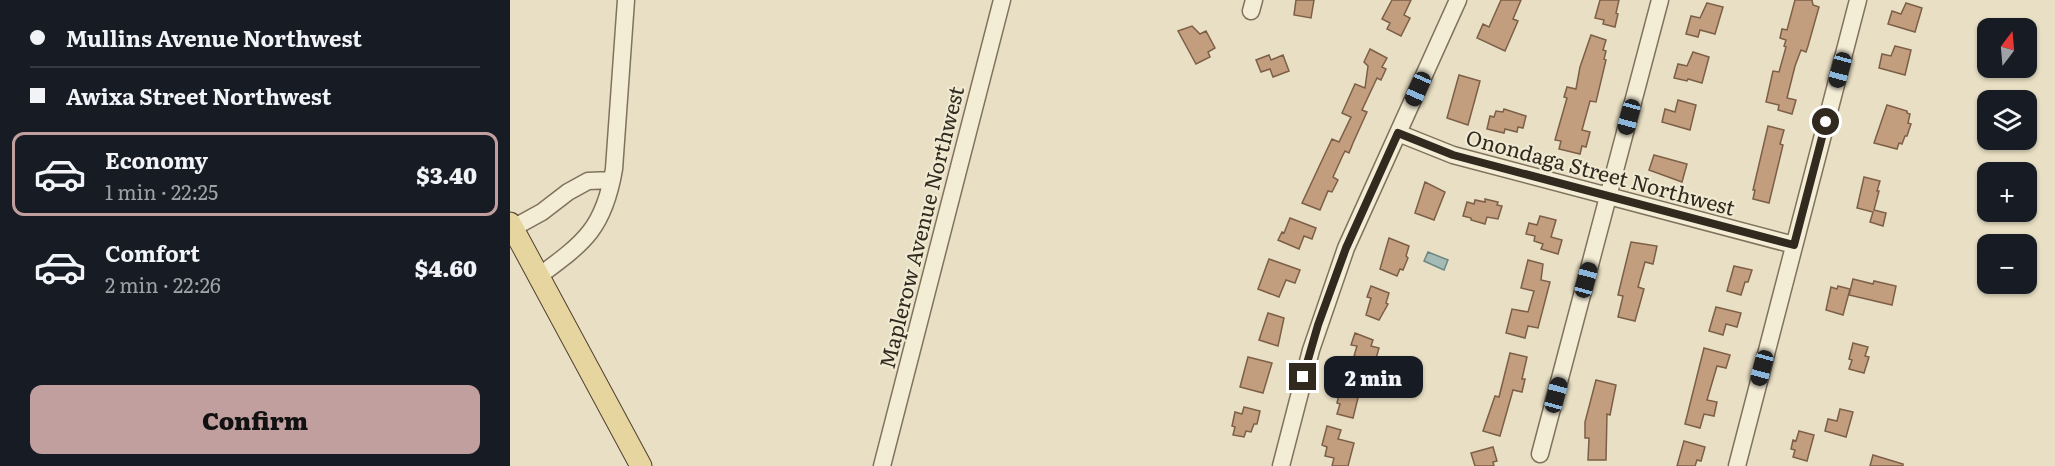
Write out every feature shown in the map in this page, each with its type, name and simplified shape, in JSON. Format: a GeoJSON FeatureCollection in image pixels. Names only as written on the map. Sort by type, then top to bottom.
{"type":"FeatureCollection","features":[{"type":"Feature","properties":{"kind":"main road"},"geometry":{"type":"LineString","coordinates":[[511,225],[641,466]]}},
{"type":"Feature","properties":{"kind":"street"},"geometry":{"type":"LineString","coordinates":[[539,276],[579,246],[602,214],[610,193],[626,0]]}},
{"type":"Feature","properties":{"kind":"street","name":"Maplerow Avenue Northwest"},"geometry":{"type":"LineString","coordinates":[[882,466],[1002,0]]}},
{"type":"Feature","properties":{"kind":"street"},"geometry":{"type":"LineString","coordinates":[[1281,466],[1303,377],[1330,289],[1346,248],[1458,0]]}},
{"type":"Feature","properties":{"kind":"street"},"geometry":{"type":"LineString","coordinates":[[1540,454],[1660,0]]}},
{"type":"Feature","properties":{"kind":"street"},"geometry":{"type":"LineString","coordinates":[[1737,466],[1858,0]]}},
{"type":"Feature","properties":{"kind":"street","name":"Onondaga Street Northwest"},"geometry":{"type":"LineString","coordinates":[[1398,133],[1443,153],[1794,245]]}},
{"type":"Feature","properties":{"kind":"street"},"geometry":{"type":"LineString","coordinates":[[511,225],[542,212],[568,192],[588,181],[612,180]]}},
{"type":"Feature","properties":{"kind":"water"},"geometry":{"type":"Polygon","coordinates":[[[1428,252],[1448,260],[1444,270],[1424,261],[1428,252]]]}},
{"type":"Feature","properties":{"kind":"building"},"geometry":{"type":"Polygon","coordinates":[[[1296,0],[1314,0],[1311,18],[1294,15],[1296,0]]]}},
{"type":"Feature","properties":{"kind":"building"},"geometry":{"type":"Polygon","coordinates":[[[1392,0],[1411,0],[1404,15],[1410,18],[1401,36],[1387,29],[1390,23],[1382,19],[1392,0]]]}},
{"type":"Feature","properties":{"kind":"building"},"geometry":{"type":"Polygon","coordinates":[[[1501,0],[1521,0],[1513,19],[1518,21],[1505,51],[1477,38],[1483,24],[1489,27],[1501,0]]]}},
{"type":"Feature","properties":{"kind":"building"},"geometry":{"type":"Polygon","coordinates":[[[1600,0],[1619,0],[1615,27],[1603,24],[1604,20],[1595,18],[1600,0]]]}},
{"type":"Feature","properties":{"kind":"building"},"geometry":{"type":"Polygon","coordinates":[[[1795,0],[1812,0],[1813,5],[1819,7],[1806,52],[1801,50],[1795,66],[1787,98],[1796,100],[1792,114],[1778,110],[1779,105],[1766,102],[1773,71],[1779,72],[1786,47],[1784,46],[1786,40],[1780,38],[1782,29],[1787,30],[1795,0]]]}},
{"type":"Feature","properties":{"kind":"building"},"geometry":{"type":"Polygon","coordinates":[[[1707,3],[1723,7],[1715,34],[1700,30],[1698,37],[1686,34],[1691,16],[1700,18],[1707,3]]]}},
{"type":"Feature","properties":{"kind":"building"},"geometry":{"type":"Polygon","coordinates":[[[1906,3],[1922,8],[1915,32],[1888,24],[1892,11],[1901,14],[1906,3]]]}},
{"type":"Feature","properties":{"kind":"building"},"geometry":{"type":"Polygon","coordinates":[[[1192,26],[1200,34],[1206,31],[1215,48],[1208,52],[1210,57],[1196,64],[1178,31],[1192,26]]]}},
{"type":"Feature","properties":{"kind":"building"},"geometry":{"type":"Polygon","coordinates":[[[1591,35],[1606,40],[1603,50],[1606,51],[1604,59],[1606,60],[1596,102],[1590,101],[1582,130],[1590,132],[1586,147],[1582,146],[1580,154],[1559,149],[1561,141],[1555,140],[1567,98],[1564,97],[1567,87],[1576,89],[1580,67],[1591,35]]]}},
{"type":"Feature","properties":{"kind":"building"},"geometry":{"type":"Polygon","coordinates":[[[1895,46],[1911,50],[1905,75],[1879,68],[1882,54],[1891,56],[1895,46]]]}},
{"type":"Feature","properties":{"kind":"building"},"geometry":{"type":"Polygon","coordinates":[[[1370,49],[1387,58],[1382,67],[1386,69],[1381,80],[1377,78],[1362,110],[1367,112],[1349,153],[1345,151],[1333,177],[1338,180],[1332,192],[1328,191],[1320,210],[1302,203],[1332,139],[1339,142],[1351,117],[1342,113],[1355,84],[1365,88],[1368,66],[1364,62],[1370,49]]]}},
{"type":"Feature","properties":{"kind":"building"},"geometry":{"type":"Polygon","coordinates":[[[1693,52],[1709,57],[1702,83],[1674,78],[1678,64],[1687,66],[1693,52]]]}},
{"type":"Feature","properties":{"kind":"building"},"geometry":{"type":"Polygon","coordinates":[[[1269,55],[1271,60],[1283,55],[1289,71],[1273,77],[1270,69],[1261,72],[1256,60],[1269,55]]]}},
{"type":"Feature","properties":{"kind":"building"},"geometry":{"type":"Polygon","coordinates":[[[1459,75],[1480,81],[1468,125],[1447,118],[1459,75]]]}},
{"type":"Feature","properties":{"kind":"building"},"geometry":{"type":"Polygon","coordinates":[[[1678,100],[1696,105],[1690,130],[1662,122],[1665,109],[1675,112],[1678,100]]]}},
{"type":"Feature","properties":{"kind":"building"},"geometry":{"type":"Polygon","coordinates":[[[1887,105],[1910,114],[1908,123],[1911,124],[1907,136],[1902,144],[1899,143],[1897,149],[1874,143],[1887,105]]]}},
{"type":"Feature","properties":{"kind":"building"},"geometry":{"type":"Polygon","coordinates":[[[1504,109],[1526,116],[1523,128],[1518,127],[1517,132],[1505,129],[1504,133],[1487,129],[1490,116],[1494,117],[1496,111],[1503,112],[1504,109]]]}},
{"type":"Feature","properties":{"kind":"building"},"geometry":{"type":"Polygon","coordinates":[[[1768,126],[1784,130],[1780,144],[1783,145],[1769,203],[1753,199],[1755,190],[1753,190],[1768,126]]]}},
{"type":"Feature","properties":{"kind":"building"},"geometry":{"type":"Polygon","coordinates":[[[1654,155],[1687,164],[1682,182],[1649,170],[1654,155]]]}},
{"type":"Feature","properties":{"kind":"building"},"geometry":{"type":"Polygon","coordinates":[[[1864,177],[1880,181],[1874,210],[1886,213],[1883,226],[1870,222],[1873,212],[1857,208],[1864,177]]]}},
{"type":"Feature","properties":{"kind":"building"},"geometry":{"type":"Polygon","coordinates":[[[1425,182],[1445,192],[1434,220],[1415,213],[1425,182]]]}},
{"type":"Feature","properties":{"kind":"building"},"geometry":{"type":"Polygon","coordinates":[[[1485,199],[1498,202],[1497,205],[1502,206],[1498,219],[1487,217],[1485,224],[1463,216],[1467,202],[1474,204],[1475,200],[1485,202],[1485,199]]]}},
{"type":"Feature","properties":{"kind":"building"},"geometry":{"type":"Polygon","coordinates":[[[1540,216],[1556,220],[1551,237],[1562,240],[1558,254],[1541,249],[1543,244],[1534,241],[1535,236],[1526,234],[1529,223],[1537,225],[1540,216]]]}},
{"type":"Feature","properties":{"kind":"building"},"geometry":{"type":"Polygon","coordinates":[[[1290,218],[1316,228],[1312,239],[1304,236],[1299,249],[1278,240],[1282,232],[1284,233],[1290,218]]]}},
{"type":"Feature","properties":{"kind":"building"},"geometry":{"type":"Polygon","coordinates":[[[1389,238],[1409,246],[1406,256],[1408,258],[1403,270],[1400,269],[1397,276],[1380,269],[1389,238]]]}},
{"type":"Feature","properties":{"kind":"building"},"geometry":{"type":"Polygon","coordinates":[[[1631,242],[1657,246],[1653,264],[1645,262],[1638,287],[1644,289],[1635,321],[1618,317],[1623,296],[1618,295],[1631,242]]]}},
{"type":"Feature","properties":{"kind":"building"},"geometry":{"type":"Polygon","coordinates":[[[1269,259],[1300,270],[1295,283],[1286,280],[1279,297],[1258,289],[1269,259]]]}},
{"type":"Feature","properties":{"kind":"building"},"geometry":{"type":"Polygon","coordinates":[[[1528,260],[1543,264],[1541,280],[1550,282],[1538,328],[1528,326],[1525,338],[1506,333],[1512,309],[1528,312],[1534,291],[1521,288],[1528,260]]]}},
{"type":"Feature","properties":{"kind":"building"},"geometry":{"type":"Polygon","coordinates":[[[1734,266],[1752,270],[1741,295],[1727,291],[1734,266]]]}},
{"type":"Feature","properties":{"kind":"building"},"geometry":{"type":"Polygon","coordinates":[[[1853,279],[1896,286],[1892,305],[1849,295],[1853,279]]]}},
{"type":"Feature","properties":{"kind":"building"},"geometry":{"type":"Polygon","coordinates":[[[1371,286],[1389,293],[1386,303],[1388,304],[1379,320],[1366,315],[1371,298],[1367,297],[1371,286]]]}},
{"type":"Feature","properties":{"kind":"building"},"geometry":{"type":"Polygon","coordinates":[[[1838,286],[1850,289],[1843,315],[1826,310],[1831,287],[1837,289],[1838,286]]]}},
{"type":"Feature","properties":{"kind":"building"},"geometry":{"type":"Polygon","coordinates":[[[1716,307],[1741,313],[1737,327],[1726,324],[1723,335],[1709,331],[1716,307]]]}},
{"type":"Feature","properties":{"kind":"building"},"geometry":{"type":"Polygon","coordinates":[[[1268,313],[1284,318],[1278,346],[1259,340],[1268,313]]]}},
{"type":"Feature","properties":{"kind":"building"},"geometry":{"type":"Polygon","coordinates":[[[1355,333],[1373,340],[1371,346],[1379,348],[1375,362],[1370,360],[1368,366],[1356,363],[1358,357],[1354,356],[1357,346],[1351,345],[1355,333]]]}},
{"type":"Feature","properties":{"kind":"building"},"geometry":{"type":"Polygon","coordinates":[[[1853,343],[1868,347],[1865,356],[1869,357],[1864,373],[1849,369],[1853,343]]]}},
{"type":"Feature","properties":{"kind":"building"},"geometry":{"type":"Polygon","coordinates":[[[1704,348],[1730,355],[1726,368],[1717,366],[1707,400],[1717,402],[1714,416],[1704,414],[1700,428],[1685,424],[1704,348]]]}},
{"type":"Feature","properties":{"kind":"building"},"geometry":{"type":"Polygon","coordinates":[[[1510,353],[1527,357],[1522,379],[1525,379],[1522,392],[1513,390],[1500,436],[1483,431],[1495,396],[1499,397],[1510,353]]]}},
{"type":"Feature","properties":{"kind":"building"},"geometry":{"type":"Polygon","coordinates":[[[1248,357],[1272,363],[1263,393],[1240,387],[1248,357]]]}},
{"type":"Feature","properties":{"kind":"building"},"geometry":{"type":"Polygon","coordinates":[[[1343,377],[1359,381],[1353,418],[1337,414],[1340,404],[1337,403],[1339,394],[1337,393],[1343,377]]]}},
{"type":"Feature","properties":{"kind":"building"},"geometry":{"type":"Polygon","coordinates":[[[1596,380],[1616,385],[1610,415],[1607,414],[1606,460],[1588,460],[1589,438],[1585,438],[1585,422],[1596,380]]]}},
{"type":"Feature","properties":{"kind":"building"},"geometry":{"type":"Polygon","coordinates":[[[1244,407],[1260,411],[1257,424],[1254,424],[1251,432],[1246,431],[1244,437],[1233,435],[1235,412],[1242,414],[1244,407]]]}},
{"type":"Feature","properties":{"kind":"building"},"geometry":{"type":"Polygon","coordinates":[[[1840,409],[1853,412],[1846,437],[1825,431],[1828,419],[1837,421],[1840,409]]]}},
{"type":"Feature","properties":{"kind":"building"},"geometry":{"type":"Polygon","coordinates":[[[1327,426],[1341,430],[1338,439],[1354,443],[1348,466],[1332,466],[1334,458],[1325,456],[1327,447],[1322,445],[1327,426]]]}},
{"type":"Feature","properties":{"kind":"building"},"geometry":{"type":"Polygon","coordinates":[[[1799,431],[1814,435],[1807,461],[1793,457],[1795,450],[1791,449],[1793,440],[1796,441],[1799,431]]]}},
{"type":"Feature","properties":{"kind":"building"},"geometry":{"type":"Polygon","coordinates":[[[1684,441],[1705,447],[1701,461],[1697,460],[1695,466],[1677,466],[1684,441]]]}},
{"type":"Feature","properties":{"kind":"building"},"geometry":{"type":"Polygon","coordinates":[[[1493,447],[1497,461],[1493,462],[1494,466],[1475,466],[1471,453],[1493,447]]]}},
{"type":"Feature","properties":{"kind":"building"},"geometry":{"type":"Polygon","coordinates":[[[1873,455],[1903,464],[1903,466],[1870,466],[1873,455]]]}},
{"type":"Feature","properties":{"kind":"route"},"geometry":{"type":"LineString","coordinates":[[1303,377],[1330,289],[1366,201],[1398,133],[1443,153],[1794,245],[1826,122]]}}]}
